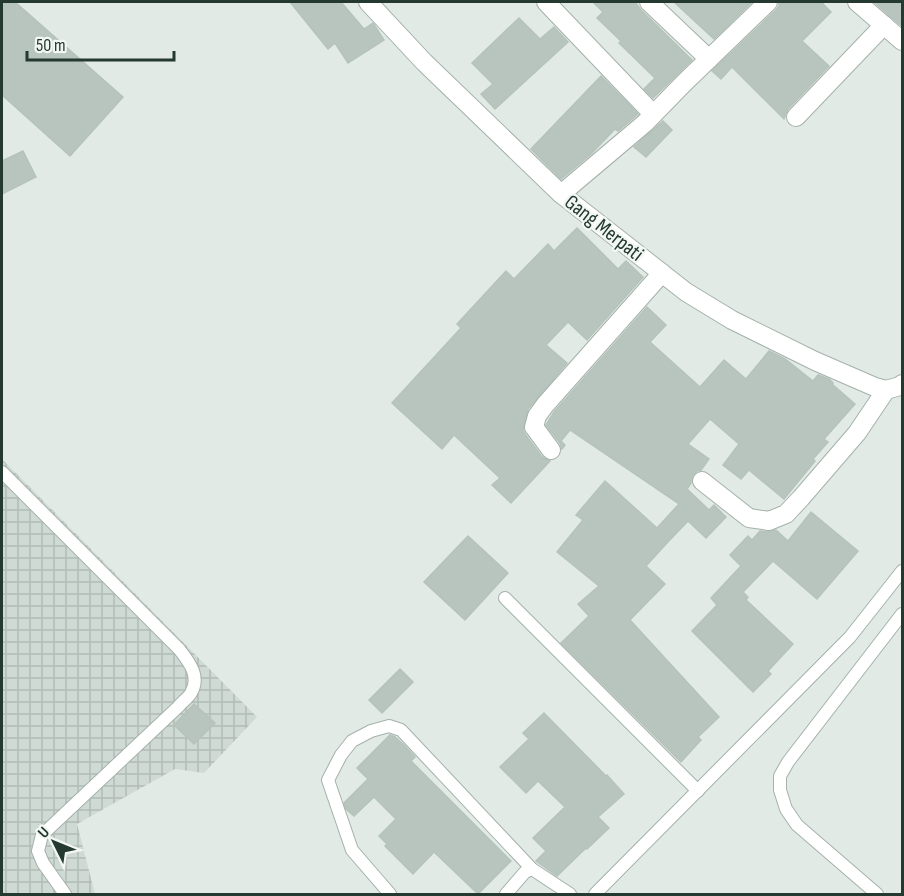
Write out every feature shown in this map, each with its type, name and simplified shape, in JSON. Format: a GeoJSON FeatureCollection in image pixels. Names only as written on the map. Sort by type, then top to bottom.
{"type":"FeatureCollection","features":[{"type":"Feature","properties":{"kind":"street","name":"Gang Merpati"},"geometry":{"type":"LineString","coordinates":[[368,2],[424,62],[561,194],[686,292],[732,320],[815,361],[874,387],[894,387]]}},
{"type":"Feature","properties":{"kind":"street"},"geometry":{"type":"LineString","coordinates":[[546,2],[653,114]]}},
{"type":"Feature","properties":{"kind":"street"},"geometry":{"type":"LineString","coordinates":[[649,2],[709,59]]}},
{"type":"Feature","properties":{"kind":"street"},"geometry":{"type":"LineString","coordinates":[[561,194],[653,114],[768,2]]}},
{"type":"Feature","properties":{"kind":"street"},"geometry":{"type":"LineString","coordinates":[[857,2],[903,41]]}},
{"type":"Feature","properties":{"kind":"street"},"geometry":{"type":"LineString","coordinates":[[796,117],[884,25]]}},
{"type":"Feature","properties":{"kind":"street"},"geometry":{"type":"LineString","coordinates":[[551,450],[534,427],[537,416],[662,273]]}},
{"type":"Feature","properties":{"kind":"street"},"geometry":{"type":"LineString","coordinates":[[702,481],[749,518],[768,521],[786,514],[894,387]]}},
{"type":"Feature","properties":{"kind":"lane"},"geometry":{"type":"LineString","coordinates":[[2,472],[179,650],[190,663],[196,678],[192,692],[178,707],[42,835],[38,851],[43,863],[64,894]]}},
{"type":"Feature","properties":{"kind":"lane"},"geometry":{"type":"LineString","coordinates":[[595,894],[850,637],[903,571]]}},
{"type":"Feature","properties":{"kind":"lane"},"geometry":{"type":"LineString","coordinates":[[505,598],[698,791]]}},
{"type":"Feature","properties":{"kind":"lane"},"geometry":{"type":"LineString","coordinates":[[877,894],[797,825],[786,809],[780,790],[780,776],[788,762],[903,614]]}},
{"type":"Feature","properties":{"kind":"lane"},"geometry":{"type":"LineString","coordinates":[[390,894],[352,850],[328,780],[352,741],[371,731],[389,726],[401,729],[532,869],[570,894]]}},
{"type":"Feature","properties":{"kind":"lane"},"geometry":{"type":"LineString","coordinates":[[506,894],[525,872],[532,869]]}},
{"type":"Feature","properties":{"kind":"shaded area"},"geometry":{"type":"Polygon","coordinates":[[[2,459],[257,717],[204,773],[175,769],[77,824],[95,894],[2,894],[2,459]]]}},
{"type":"Feature","properties":{"kind":"building"},"geometry":{"type":"Polygon","coordinates":[[[2,2],[15,2],[123,97],[70,156],[2,95],[2,2]]]}},
{"type":"Feature","properties":{"kind":"building"},"geometry":{"type":"Polygon","coordinates":[[[290,2],[341,2],[364,29],[373,23],[384,40],[348,63],[335,43],[328,49],[290,2]]]}},
{"type":"Feature","properties":{"kind":"building"},"geometry":{"type":"Polygon","coordinates":[[[593,2],[635,2],[692,60],[653,98],[644,89],[655,78],[597,18],[603,12],[593,2]]]}},
{"type":"Feature","properties":{"kind":"building"},"geometry":{"type":"Polygon","coordinates":[[[674,2],[752,2],[714,39],[674,2]]]}},
{"type":"Feature","properties":{"kind":"building"},"geometry":{"type":"Polygon","coordinates":[[[779,2],[821,2],[831,12],[802,41],[829,66],[788,109],[784,119],[732,67],[721,79],[712,71],[776,10],[779,2]]]}},
{"type":"Feature","properties":{"kind":"building"},"geometry":{"type":"Polygon","coordinates":[[[874,2],[903,2],[903,27],[891,17],[874,2]]]}},
{"type":"Feature","properties":{"kind":"building"},"geometry":{"type":"Polygon","coordinates":[[[519,18],[540,39],[554,27],[568,42],[495,109],[481,94],[493,84],[472,63],[519,18]]]}},
{"type":"Feature","properties":{"kind":"building"},"geometry":{"type":"Polygon","coordinates":[[[601,76],[638,114],[618,131],[615,129],[591,154],[561,179],[531,149],[601,76]]]}},
{"type":"Feature","properties":{"kind":"building"},"geometry":{"type":"Polygon","coordinates":[[[663,121],[672,130],[646,157],[634,147],[663,121]]]}},
{"type":"Feature","properties":{"kind":"building"},"geometry":{"type":"Polygon","coordinates":[[[23,151],[36,177],[2,194],[2,161],[23,151]]]}},
{"type":"Feature","properties":{"kind":"building"},"geometry":{"type":"Polygon","coordinates":[[[577,228],[618,269],[626,261],[643,277],[587,340],[568,322],[546,345],[567,363],[528,409],[523,429],[542,457],[550,461],[511,503],[492,485],[500,478],[454,435],[442,449],[392,403],[461,328],[457,324],[506,271],[514,279],[548,244],[554,251],[577,228]]]}},
{"type":"Feature","properties":{"kind":"building"},"geometry":{"type":"Polygon","coordinates":[[[647,307],[666,325],[650,342],[700,387],[724,360],[746,379],[769,351],[785,359],[813,381],[818,375],[829,379],[855,404],[824,439],[828,442],[784,499],[749,470],[741,479],[723,465],[739,444],[710,419],[688,444],[709,459],[701,470],[693,475],[687,489],[709,510],[714,505],[726,517],[706,538],[688,521],[667,543],[646,566],[665,584],[630,620],[719,717],[698,737],[701,740],[681,762],[561,643],[589,616],[578,604],[599,586],[557,552],[583,520],[576,515],[605,481],[657,528],[679,504],[570,430],[561,441],[565,445],[562,449],[546,425],[554,412],[647,307]]]}},
{"type":"Feature","properties":{"kind":"building"},"geometry":{"type":"Polygon","coordinates":[[[811,512],[858,551],[817,599],[773,561],[743,592],[748,597],[746,600],[793,644],[768,671],[771,674],[753,692],[692,631],[717,605],[711,598],[741,566],[730,555],[748,536],[752,540],[760,531],[776,530],[788,541],[811,512]]]}},
{"type":"Feature","properties":{"kind":"building"},"geometry":{"type":"Polygon","coordinates":[[[468,536],[508,573],[465,620],[424,582],[468,536]]]}},
{"type":"Feature","properties":{"kind":"building"},"geometry":{"type":"Polygon","coordinates":[[[400,669],[413,682],[382,713],[369,700],[400,669]]]}},
{"type":"Feature","properties":{"kind":"building"},"geometry":{"type":"Polygon","coordinates":[[[194,704],[215,723],[194,744],[174,725],[194,704]]]}},
{"type":"Feature","properties":{"kind":"building"},"geometry":{"type":"Polygon","coordinates":[[[544,713],[624,794],[598,817],[609,828],[557,876],[536,861],[546,851],[533,838],[565,807],[538,781],[526,793],[500,767],[529,739],[523,733],[544,713]]]}},
{"type":"Feature","properties":{"kind":"building"},"geometry":{"type":"Polygon","coordinates":[[[390,735],[405,746],[415,757],[411,761],[511,861],[478,894],[434,852],[413,874],[385,846],[387,844],[379,836],[396,819],[374,797],[354,816],[346,809],[344,803],[368,779],[357,768],[390,735]]]}}]}
